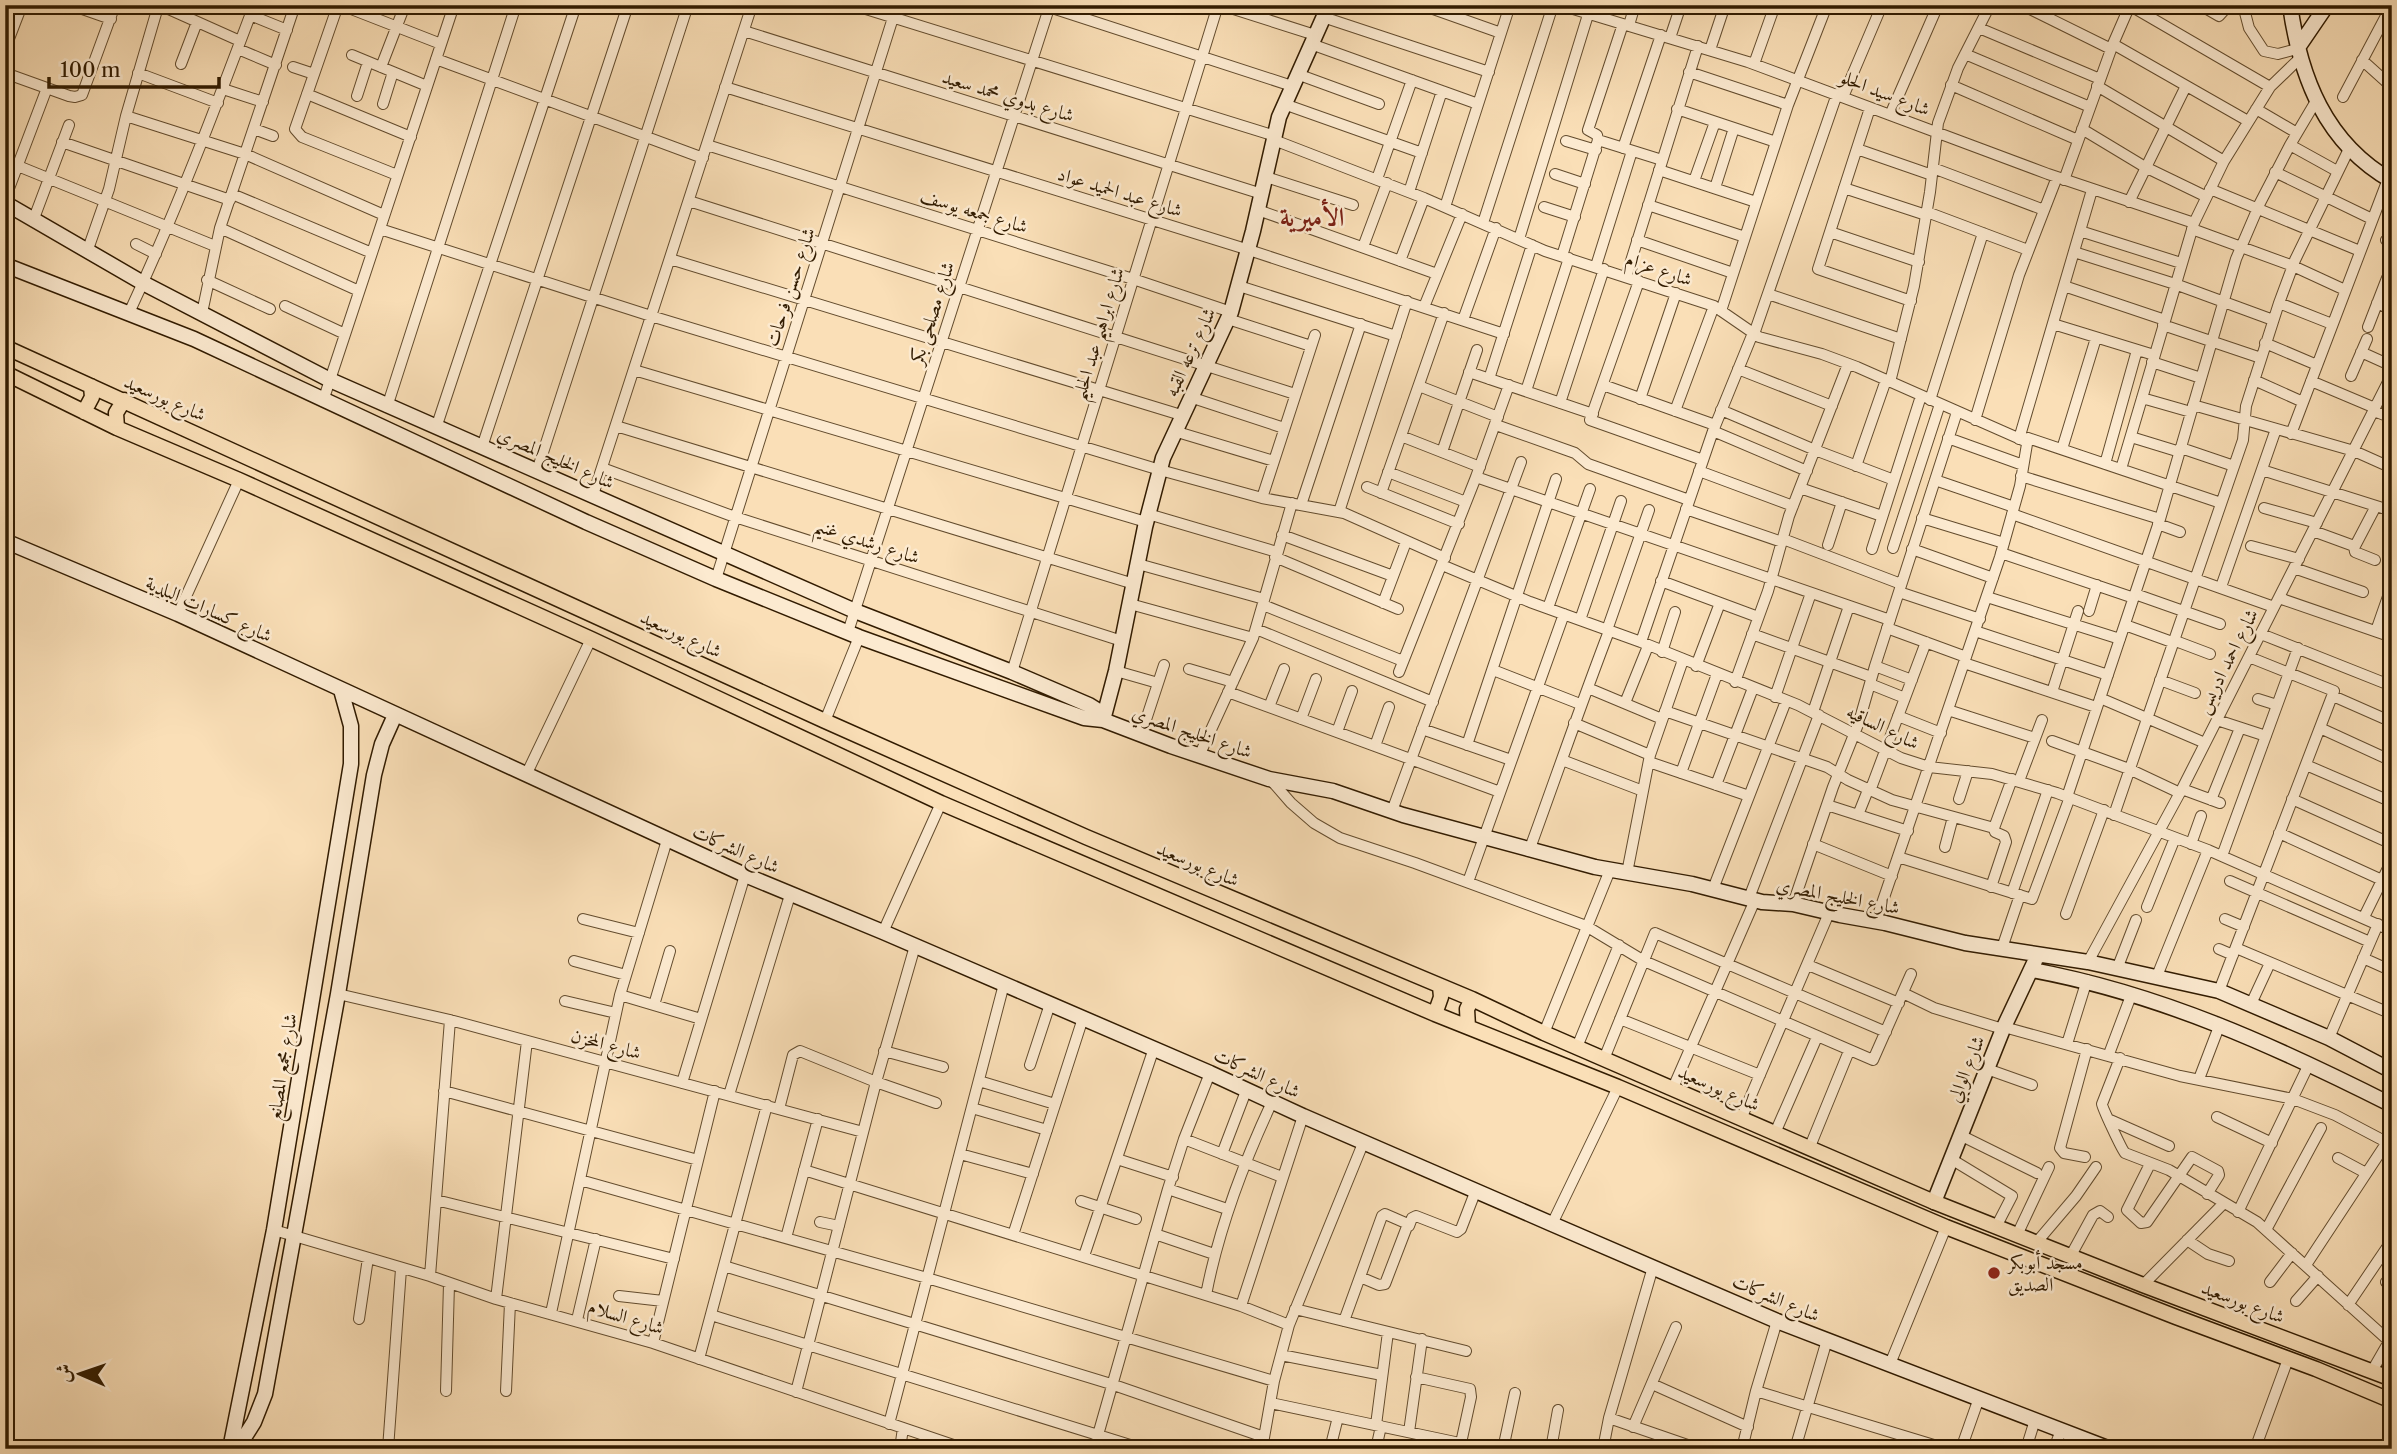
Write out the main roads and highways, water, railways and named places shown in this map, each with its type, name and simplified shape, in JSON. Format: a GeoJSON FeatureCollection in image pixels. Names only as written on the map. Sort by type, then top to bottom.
{"type":"FeatureCollection","features":[{"type":"Feature","properties":{"kind":"main road","name":"شارع بورسعيد"},"geometry":{"type":"LineString","coordinates":[[5,347],[825,721],[1086,837],[1472,999],[1544,1033],[1934,1202],[2070,1257],[2392,1379]]}},
{"type":"Feature","properties":{"kind":"main road","name":"شارع بورسعيد"},"geometry":{"type":"LineString","coordinates":[[5,373],[117,428],[239,480],[591,639],[941,803],[1435,1014],[1618,1087],[1946,1227],[2392,1401]]}},
{"type":"Feature","properties":{"kind":"main road"},"geometry":{"type":"LineString","coordinates":[[84,412],[92,397],[91,386]]}},
{"type":"Feature","properties":{"kind":"main road"},"geometry":{"type":"LineString","coordinates":[[117,428],[116,413],[124,400]]}},
{"type":"Feature","properties":{"kind":"main road"},"geometry":{"type":"LineString","coordinates":[[1435,1014],[1441,997],[1440,986]]}},
{"type":"Feature","properties":{"kind":"main road"},"geometry":{"type":"LineString","coordinates":[[1468,1027],[1467,1009],[1472,999]]}},
{"type":"Feature","properties":{"kind":"place","name":"مسجد أبوبكر الصديق"},"geometry":{"type":"Point","coordinates":[1994,1273]}},
{"type":"Feature","properties":{"kind":"district","name":"الأميرية"},"geometry":{"type":"Point","coordinates":[1312,217]}}]}
